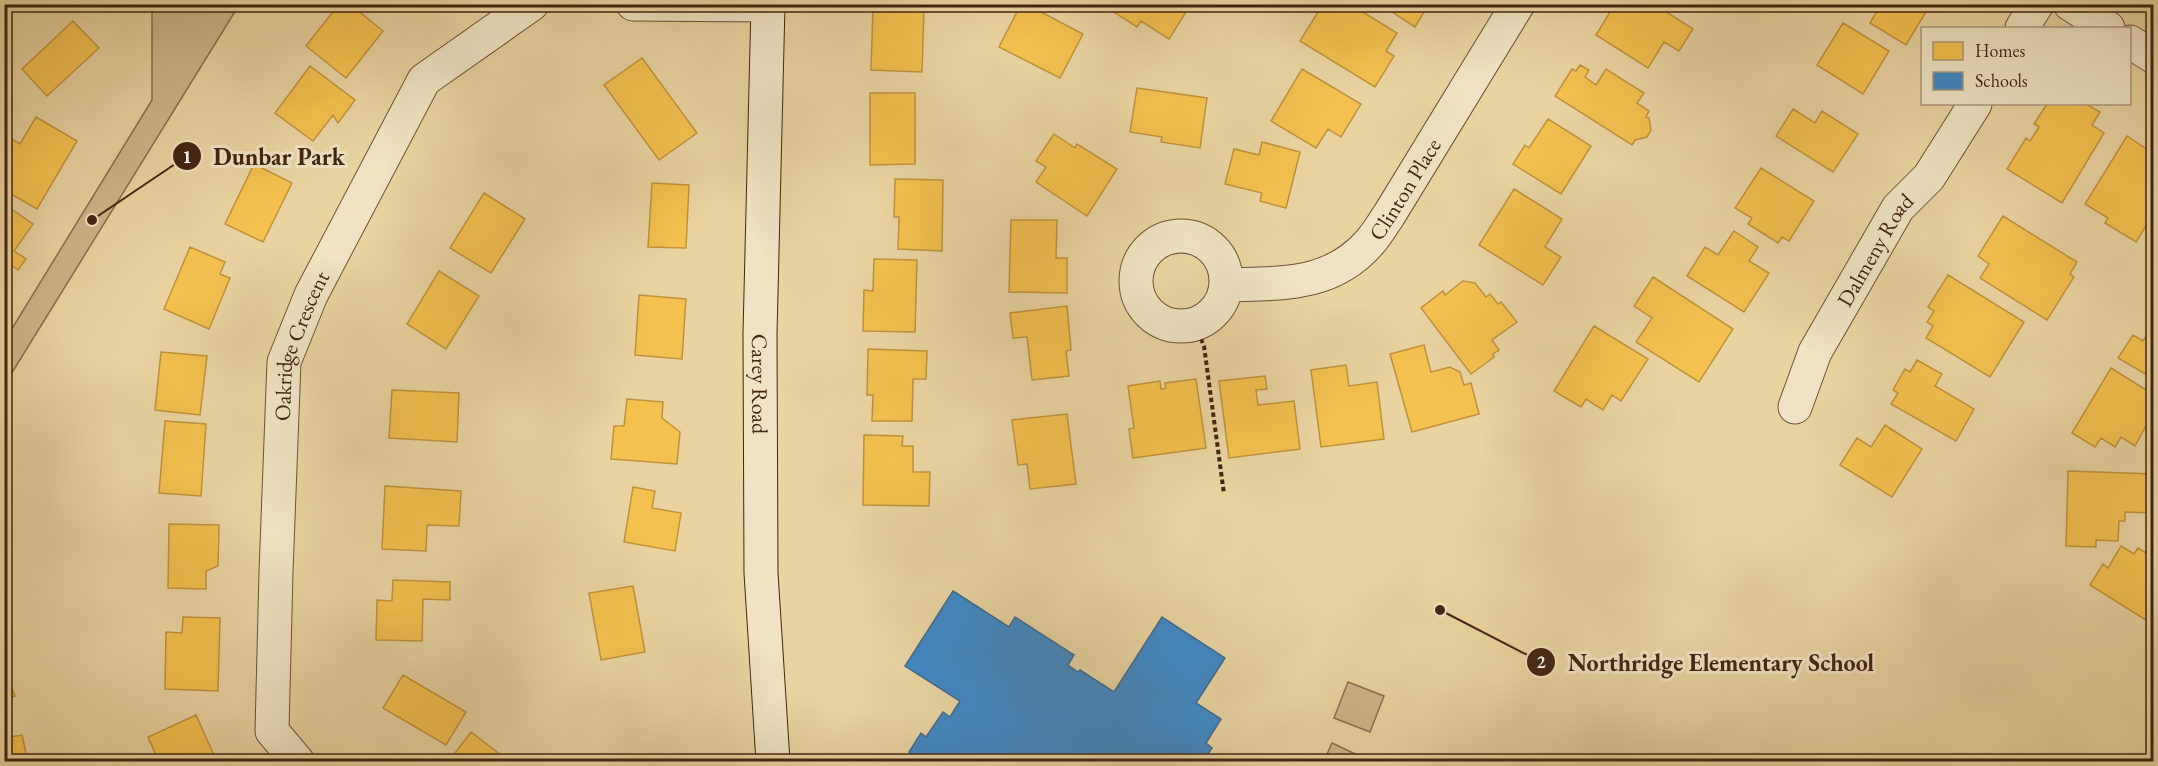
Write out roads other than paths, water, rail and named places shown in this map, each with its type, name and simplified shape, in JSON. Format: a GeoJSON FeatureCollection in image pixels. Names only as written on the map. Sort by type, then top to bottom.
{"type":"FeatureCollection","features":[{"type":"Feature","properties":{"kind":"street","name":"Oakridge Crescent"},"geometry":{"type":"LineString","coordinates":[[298,762],[272,732],[284,362],[311,295],[424,80],[532,4]]}},
{"type":"Feature","properties":{"kind":"street"},"geometry":{"type":"LineString","coordinates":[[633,4],[768,5]]}},
{"type":"Feature","properties":{"kind":"street","name":"Clinton Place"},"geometry":{"type":"LineString","coordinates":[[1227,285],[1286,283],[1321,277],[1349,261],[1370,242],[1389,215],[1518,4]]}},
{"type":"Feature","properties":{"kind":"street"},"geometry":{"type":"LineString","coordinates":[[2023,27],[2037,4]]}},
{"type":"Feature","properties":{"kind":"street"},"geometry":{"type":"LineString","coordinates":[[2070,4],[2106,27]]}},
{"type":"Feature","properties":{"kind":"street","name":"Carey Road"},"geometry":{"type":"LineString","coordinates":[[768,5],[760,334],[761,561],[773,762]]}},
{"type":"Feature","properties":{"kind":"street"},"geometry":{"type":"LineString","coordinates":[[2131,43],[2154,57]]}},
{"type":"Feature","properties":{"kind":"street","name":"Dalmeny Road"},"geometry":{"type":"LineString","coordinates":[[1795,407],[1815,352],[1899,208],[1929,177],[1974,105]]}},
{"type":"Feature","properties":{"kind":"street"},"geometry":{"type":"LineString","coordinates":[[1185,236],[1203,241],[1216,252],[1225,268],[1227,285],[1222,302],[1210,316],[1195,324],[1177,326],[1160,321],[1146,310],[1138,294],[1136,276],[1141,260],[1152,246],[1168,238],[1185,236]]}},
{"type":"Feature","properties":{"kind":"place","name":"Dunbar Park"},"geometry":{"type":"Point","coordinates":[92,220]}},
{"type":"Feature","properties":{"kind":"place","name":"Northridge Elementary School"},"geometry":{"type":"Point","coordinates":[1440,610]}}]}
